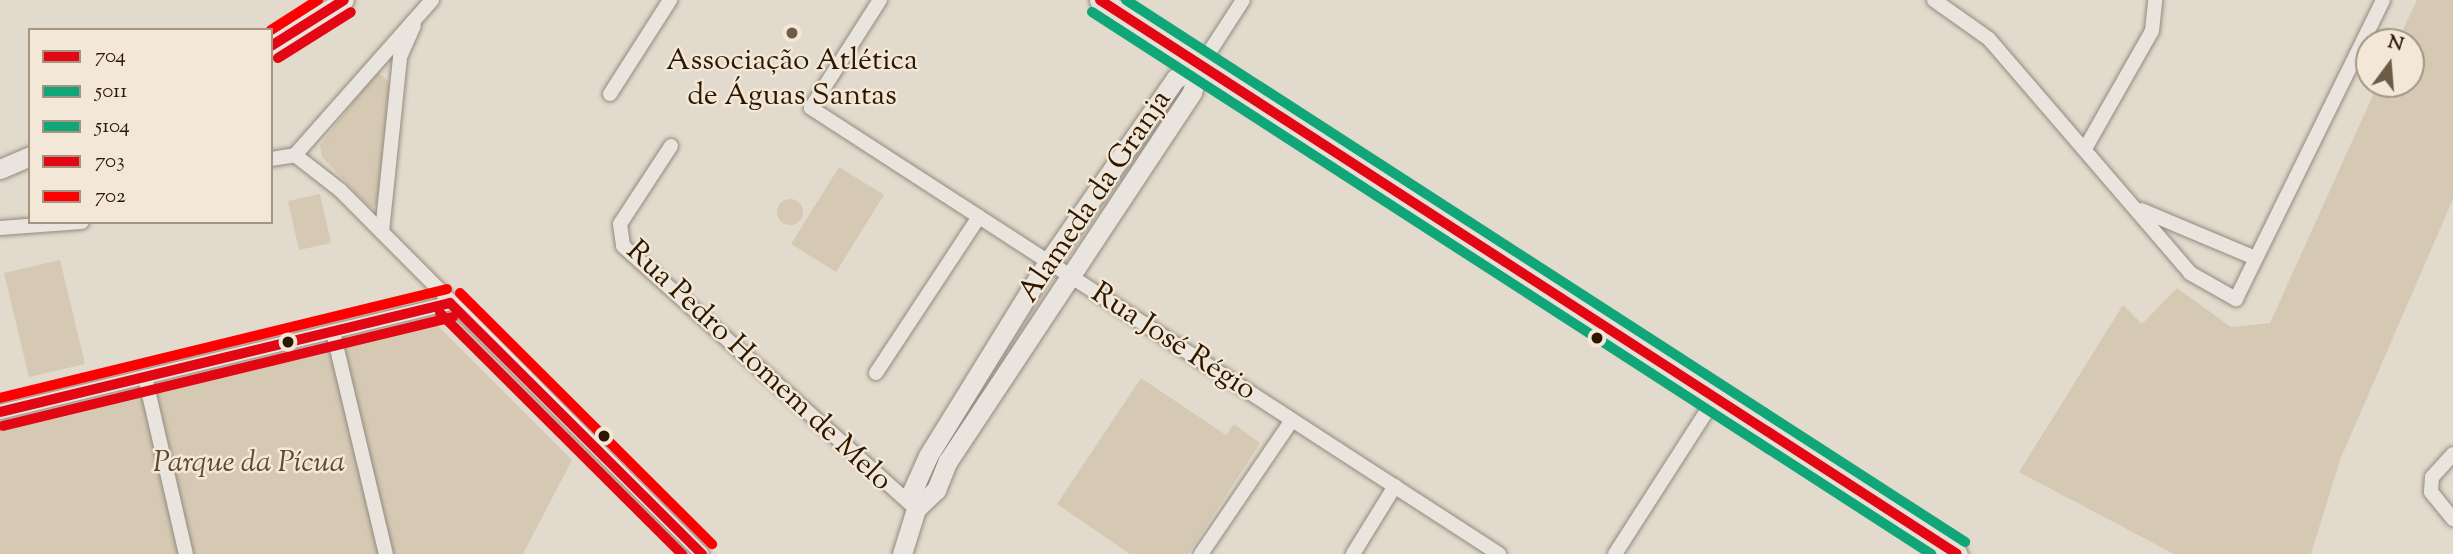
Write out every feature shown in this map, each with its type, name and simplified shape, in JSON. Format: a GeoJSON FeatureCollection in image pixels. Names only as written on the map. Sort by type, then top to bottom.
{"type":"FeatureCollection","features":[{"type":"Feature","properties":{"kind":"main road"},"geometry":{"type":"LineString","coordinates":[[1100,0],[1957,554]]}},
{"type":"Feature","properties":{"kind":"street"},"geometry":{"type":"LineString","coordinates":[[273,45],[344,0]]}},
{"type":"Feature","properties":{"kind":"street"},"geometry":{"type":"LineString","coordinates":[[382,232],[400,57],[432,0]]}},
{"type":"Feature","properties":{"kind":"street"},"geometry":{"type":"LineString","coordinates":[[610,94],[670,0]]}},
{"type":"Feature","properties":{"kind":"street","name":"Rua José Régio"},"geometry":{"type":"LineString","coordinates":[[880,0],[811,108],[1499,554]]}},
{"type":"Feature","properties":{"kind":"street"},"geometry":{"type":"LineString","coordinates":[[1201,65],[1242,0]]}},
{"type":"Feature","properties":{"kind":"street"},"geometry":{"type":"LineString","coordinates":[[1934,0],[1989,39],[2086,147],[2190,273],[2236,299],[2383,0]]}},
{"type":"Feature","properties":{"kind":"street"},"geometry":{"type":"LineString","coordinates":[[2086,147],[2152,31],[2155,0]]}},
{"type":"Feature","properties":{"kind":"street"},"geometry":{"type":"LineString","coordinates":[[273,159],[295,155],[415,26]]}},
{"type":"Feature","properties":{"kind":"street","name":"Alameda da Granja"},"geometry":{"type":"LineString","coordinates":[[902,554],[916,509],[916,479],[1048,262],[1175,79],[1201,65]]}},
{"type":"Feature","properties":{"kind":"street","name":"Alameda da Granja"},"geometry":{"type":"LineString","coordinates":[[916,509],[936,490],[1068,277],[1192,92],[1201,65]]}},
{"type":"Feature","properties":{"kind":"street","name":"Rua Pedro Homem de Melo"},"geometry":{"type":"LineString","coordinates":[[671,146],[620,224],[623,246],[916,509]]}},
{"type":"Feature","properties":{"kind":"street"},"geometry":{"type":"LineString","coordinates":[[295,155],[382,232],[702,554]]}},
{"type":"Feature","properties":{"kind":"street"},"geometry":{"type":"LineString","coordinates":[[0,169],[28,157]]}},
{"type":"Feature","properties":{"kind":"street"},"geometry":{"type":"LineString","coordinates":[[2136,208],[2255,258]]}},
{"type":"Feature","properties":{"kind":"street"},"geometry":{"type":"LineString","coordinates":[[876,373],[979,217]]}},
{"type":"Feature","properties":{"kind":"street"},"geometry":{"type":"LineString","coordinates":[[0,228],[55,224]]}},
{"type":"Feature","properties":{"kind":"street"},"geometry":{"type":"LineString","coordinates":[[0,412],[450,303]]}},
{"type":"Feature","properties":{"kind":"street"},"geometry":{"type":"LineString","coordinates":[[333,332],[386,554]]}},
{"type":"Feature","properties":{"kind":"street"},"geometry":{"type":"LineString","coordinates":[[145,377],[184,547]]}},
{"type":"Feature","properties":{"kind":"street"},"geometry":{"type":"LineString","coordinates":[[1615,554],[1715,398]]}},
{"type":"Feature","properties":{"kind":"street"},"geometry":{"type":"LineString","coordinates":[[1201,554],[1292,420]]}},
{"type":"Feature","properties":{"kind":"street"},"geometry":{"type":"LineString","coordinates":[[2453,454],[2432,477],[2431,492],[2453,519]]}},
{"type":"Feature","properties":{"kind":"street"},"geometry":{"type":"LineString","coordinates":[[1353,554],[1395,486]]}},
{"type":"Feature","properties":{"kind":"green space"},"geometry":{"type":"Polygon","coordinates":[[[2417,0],[2453,0],[2453,199],[2340,460],[2311,554],[2174,554],[2019,472],[2123,305],[2142,324],[2177,288],[2231,327],[2270,323],[2372,98],[2425,98],[2425,28],[2404,28],[2417,0]]]}},
{"type":"Feature","properties":{"kind":"green space"},"geometry":{"type":"Polygon","coordinates":[[[377,71],[390,83],[377,205],[371,208],[322,157],[320,145],[377,71]]]}},
{"type":"Feature","properties":{"kind":"green space"},"geometry":{"type":"Polygon","coordinates":[[[839,167],[884,195],[836,272],[791,244],[839,167]]]}},
{"type":"Feature","properties":{"kind":"green space"},"geometry":{"type":"Polygon","coordinates":[[[320,194],[331,243],[299,250],[288,201],[320,194]]]}},
{"type":"Feature","properties":{"kind":"green space"},"geometry":{"type":"Polygon","coordinates":[[[790,199],[799,203],[803,212],[799,221],[790,225],[781,221],[777,212],[781,203],[790,199]]]}},
{"type":"Feature","properties":{"kind":"green space"},"geometry":{"type":"Polygon","coordinates":[[[60,260],[85,364],[29,377],[4,273],[60,260]]]}},
{"type":"Feature","properties":{"kind":"green space","name":"Parque da Pícua"},"geometry":{"type":"Polygon","coordinates":[[[434,322],[572,460],[523,554],[0,554],[0,427],[279,361],[278,354],[434,322]]]}},
{"type":"Feature","properties":{"kind":"green space"},"geometry":{"type":"Polygon","coordinates":[[[1141,378],[1226,435],[1234,424],[1260,443],[1188,554],[1130,554],[1057,504],[1141,378]]]}},
{"type":"Feature","properties":{"kind":"transit line","name":"702"},"geometry":{"type":"LineString","coordinates":[[273,29],[318,0]]}},
{"type":"Feature","properties":{"kind":"transit line","name":"704"},"geometry":{"type":"LineString","coordinates":[[273,45],[344,0]]}},
{"type":"Feature","properties":{"kind":"transit line","name":"704"},"geometry":{"type":"LineString","coordinates":[[1100,0],[1957,554]]}},
{"type":"Feature","properties":{"kind":"transit line","name":"5104"},"geometry":{"type":"LineString","coordinates":[[1126,0],[1965,542]]}},
{"type":"Feature","properties":{"kind":"transit line","name":"703"},"geometry":{"type":"LineString","coordinates":[[278,58],[351,12]]}},
{"type":"Feature","properties":{"kind":"transit line","name":"5011"},"geometry":{"type":"LineString","coordinates":[[1092,12],[1931,554]]}},
{"type":"Feature","properties":{"kind":"transit line","name":"702"},"geometry":{"type":"LineString","coordinates":[[0,398],[447,289]]}},
{"type":"Feature","properties":{"kind":"transit line","name":"702"},"geometry":{"type":"LineString","coordinates":[[460,293],[712,544]]}},
{"type":"Feature","properties":{"kind":"transit line","name":"704"},"geometry":{"type":"LineString","coordinates":[[450,303],[702,554]]}},
{"type":"Feature","properties":{"kind":"transit line","name":"704"},"geometry":{"type":"LineString","coordinates":[[0,412],[450,303]]}},
{"type":"Feature","properties":{"kind":"transit line","name":"703"},"geometry":{"type":"LineString","coordinates":[[440,313],[682,554]]}},
{"type":"Feature","properties":{"kind":"transit line","name":"703"},"geometry":{"type":"LineString","coordinates":[[3,426],[453,317]]}},
{"type":"Feature","properties":{"kind":"place","name":"Associação Atlética de Águas Santas"},"geometry":{"type":"Point","coordinates":[792,33]}}]}
